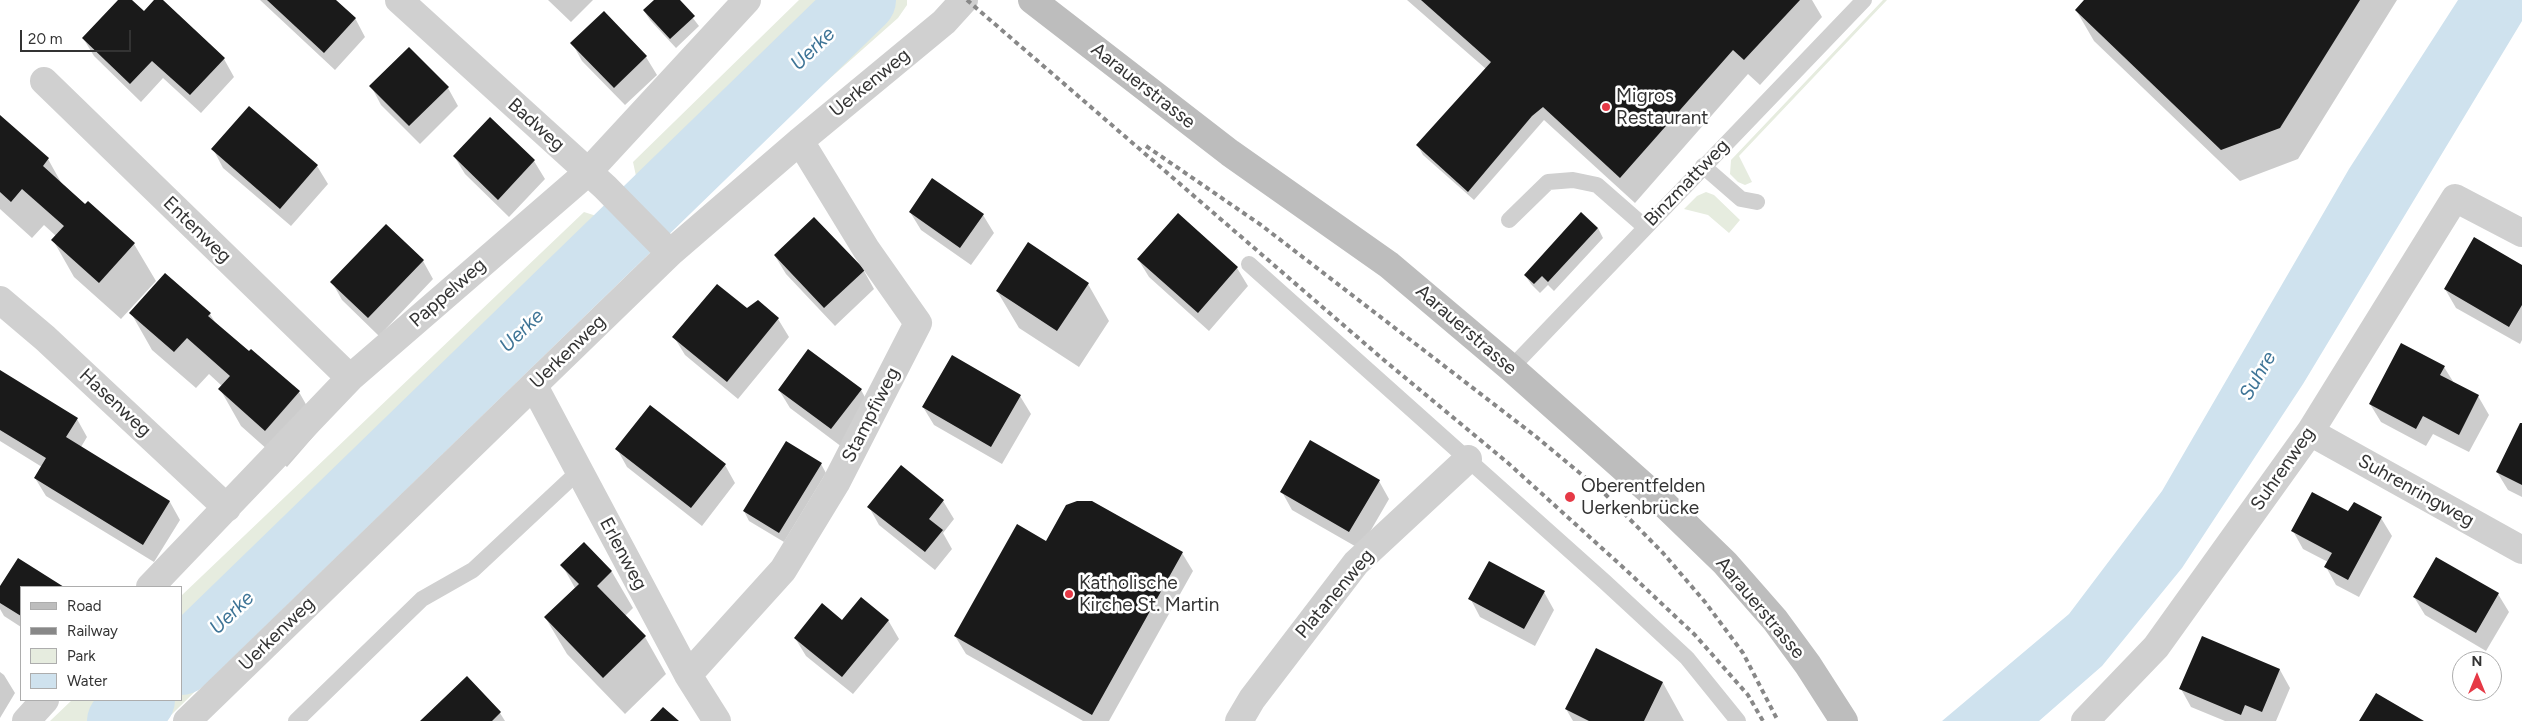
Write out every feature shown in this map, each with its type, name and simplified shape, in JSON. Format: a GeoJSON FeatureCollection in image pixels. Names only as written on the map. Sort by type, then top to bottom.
{"type":"FeatureCollection","features":[{"type":"Feature","properties":{"kind":"main road","name":"Aarauerstrasse"},"geometry":{"type":"LineString","coordinates":[[1032,0],[1230,153],[1389,265],[1511,368],[1663,504],[1725,563],[1775,620],[1808,664],[1844,721]]}},
{"type":"Feature","properties":{"kind":"street","name":"Badweg"},"geometry":{"type":"LineString","coordinates":[[399,0],[596,180],[664,247]]}},
{"type":"Feature","properties":{"kind":"street","name":"Pappelweg"},"geometry":{"type":"LineString","coordinates":[[151,586],[228,508],[350,378],[596,180],[747,0]]}},
{"type":"Feature","properties":{"kind":"street","name":"Uerkenweg"},"geometry":{"type":"LineString","coordinates":[[199,717],[534,386],[664,247],[800,140],[944,22],[964,0]]}},
{"type":"Feature","properties":{"kind":"street","name":"Entenweg"},"geometry":{"type":"LineString","coordinates":[[44,81],[350,378]]}},
{"type":"Feature","properties":{"kind":"street","name":"Stampfiweg"},"geometry":{"type":"LineString","coordinates":[[688,675],[783,570],[836,483],[918,323],[866,249],[800,140]]}},
{"type":"Feature","properties":{"kind":"street","name":"Suhrenweg"},"geometry":{"type":"LineString","coordinates":[[2086,721],[2156,647],[2310,432],[2455,198],[2522,233]]}},
{"type":"Feature","properties":{"kind":"street","name":"Hasenweg"},"geometry":{"type":"LineString","coordinates":[[0,300],[45,338],[228,508]]}},
{"type":"Feature","properties":{"kind":"street","name":"Erlenweg"},"geometry":{"type":"LineString","coordinates":[[534,386],[688,675],[717,721]]}},
{"type":"Feature","properties":{"kind":"street","name":"Suhrenringweg"},"geometry":{"type":"LineString","coordinates":[[2310,432],[2522,550]]}},
{"type":"Feature","properties":{"kind":"street","name":"Platanenweg"},"geometry":{"type":"LineString","coordinates":[[1239,721],[1252,698],[1356,563],[1468,459]]}},
{"type":"Feature","properties":{"kind":"street"},"geometry":{"type":"LineString","coordinates":[[26,721],[45,701]]}},
{"type":"Feature","properties":{"kind":"lane","name":"Binzmattweg"},"geometry":{"type":"LineString","coordinates":[[1511,368],[1864,0]]}},
{"type":"Feature","properties":{"kind":"lane"},"geometry":{"type":"LineString","coordinates":[[1703,166],[1741,199],[1757,202]]}},
{"type":"Feature","properties":{"kind":"lane"},"geometry":{"type":"LineString","coordinates":[[1509,220],[1548,182],[1573,180],[1597,185],[1646,227]]}},
{"type":"Feature","properties":{"kind":"lane"},"geometry":{"type":"LineString","coordinates":[[1249,264],[1687,658],[1738,721]]}},
{"type":"Feature","properties":{"kind":"lane"},"geometry":{"type":"LineString","coordinates":[[296,721],[422,598],[473,570],[578,471]]}},
{"type":"Feature","properties":{"kind":"green space"},"geometry":{"type":"Polygon","coordinates":[[[799,0],[907,0],[907,5],[898,18],[678,213],[636,176],[633,162],[799,0]]]}},
{"type":"Feature","properties":{"kind":"green space"},"geometry":{"type":"Polygon","coordinates":[[[1883,0],[1887,0],[1739,156],[1752,182],[1745,185],[1738,182],[1730,174],[1731,160],[1883,0]]]}},
{"type":"Feature","properties":{"kind":"green space"},"geometry":{"type":"Polygon","coordinates":[[[1706,192],[1714,195],[1740,220],[1729,233],[1708,215],[1684,209],[1697,196],[1706,192]]]}},
{"type":"Feature","properties":{"kind":"green space"},"geometry":{"type":"Polygon","coordinates":[[[584,212],[609,220],[632,245],[624,270],[165,721],[50,721],[71,701],[182,701],[182,595],[584,212]]]}},
{"type":"Feature","properties":{"kind":"water","name":"Suhre"},"geometry":{"type":"Polygon","coordinates":[[[2458,0],[2522,0],[2522,21],[2303,384],[2182,568],[2102,666],[2039,721],[1942,721],[2069,614],[2162,491],[2349,169],[2458,0]]]}},
{"type":"Feature","properties":{"kind":"building"},"geometry":{"type":"Polygon","coordinates":[[[118,0],[132,0],[144,11],[154,0],[163,0],[225,58],[190,95],[152,61],[130,84],[82,38],[118,0]]]}},
{"type":"Feature","properties":{"kind":"building"},"geometry":{"type":"Polygon","coordinates":[[[267,0],[336,0],[356,18],[324,53],[267,0]]]}},
{"type":"Feature","properties":{"kind":"building"},"geometry":{"type":"Polygon","coordinates":[[[654,0],[680,0],[695,16],[670,39],[643,10],[654,0]]]}},
{"type":"Feature","properties":{"kind":"building"},"geometry":{"type":"Polygon","coordinates":[[[1421,0],[1800,0],[1744,60],[1733,50],[1620,178],[1543,107],[1532,116],[1468,192],[1416,145],[1491,62],[1421,0]]]}},
{"type":"Feature","properties":{"kind":"building"},"geometry":{"type":"Polygon","coordinates":[[[2084,0],[2360,0],[2280,128],[2221,150],[2075,10],[2084,0]]]}},
{"type":"Feature","properties":{"kind":"building"},"geometry":{"type":"Polygon","coordinates":[[[604,11],[647,56],[614,88],[570,43],[604,11]]]}},
{"type":"Feature","properties":{"kind":"building"},"geometry":{"type":"Polygon","coordinates":[[[409,47],[449,87],[409,126],[369,86],[409,47]]]}},
{"type":"Feature","properties":{"kind":"building"},"geometry":{"type":"Polygon","coordinates":[[[249,106],[318,165],[280,209],[211,149],[249,106]]]}},
{"type":"Feature","properties":{"kind":"building"},"geometry":{"type":"Polygon","coordinates":[[[0,115],[49,158],[43,166],[85,204],[88,201],[135,243],[99,283],[51,240],[64,226],[22,189],[11,202],[0,192],[0,115]]]}},
{"type":"Feature","properties":{"kind":"building"},"geometry":{"type":"Polygon","coordinates":[[[490,117],[535,160],[498,200],[453,156],[490,117]]]}},
{"type":"Feature","properties":{"kind":"building"},"geometry":{"type":"Polygon","coordinates":[[[932,178],[984,214],[960,248],[909,212],[932,178]]]}},
{"type":"Feature","properties":{"kind":"building"},"geometry":{"type":"Polygon","coordinates":[[[1581,212],[1598,228],[1548,282],[1542,276],[1534,284],[1524,275],[1581,212]]]}},
{"type":"Feature","properties":{"kind":"building"},"geometry":{"type":"Polygon","coordinates":[[[1178,213],[1238,267],[1198,313],[1137,259],[1178,213]]]}},
{"type":"Feature","properties":{"kind":"building"},"geometry":{"type":"Polygon","coordinates":[[[814,217],[865,270],[824,308],[774,255],[814,217]]]}},
{"type":"Feature","properties":{"kind":"building"},"geometry":{"type":"Polygon","coordinates":[[[386,224],[424,260],[368,318],[330,282],[386,224]]]}},
{"type":"Feature","properties":{"kind":"building"},"geometry":{"type":"Polygon","coordinates":[[[2474,237],[2522,265],[2522,305],[2509,327],[2444,289],[2474,237]]]}},
{"type":"Feature","properties":{"kind":"building"},"geometry":{"type":"Polygon","coordinates":[[[1028,242],[1089,283],[1057,331],[996,291],[1028,242]]]}},
{"type":"Feature","properties":{"kind":"building"},"geometry":{"type":"Polygon","coordinates":[[[165,273],[211,313],[208,316],[249,351],[251,349],[300,391],[265,431],[218,389],[230,376],[187,338],[174,352],[129,313],[165,273]]]}},
{"type":"Feature","properties":{"kind":"building"},"geometry":{"type":"Polygon","coordinates":[[[717,284],[747,308],[758,300],[779,318],[727,382],[672,337],[717,284]]]}},
{"type":"Feature","properties":{"kind":"building"},"geometry":{"type":"Polygon","coordinates":[[[2401,343],[2445,366],[2440,375],[2479,395],[2459,435],[2423,416],[2416,429],[2369,404],[2401,343]]]}},
{"type":"Feature","properties":{"kind":"building"},"geometry":{"type":"Polygon","coordinates":[[[808,349],[862,389],[831,429],[778,390],[808,349]]]}},
{"type":"Feature","properties":{"kind":"building"},"geometry":{"type":"Polygon","coordinates":[[[952,355],[1021,395],[991,447],[922,407],[952,355]]]}},
{"type":"Feature","properties":{"kind":"building"},"geometry":{"type":"Polygon","coordinates":[[[0,370],[78,418],[66,437],[170,501],[143,545],[34,478],[46,458],[0,430],[0,370]]]}},
{"type":"Feature","properties":{"kind":"building"},"geometry":{"type":"Polygon","coordinates":[[[650,405],[726,464],[691,508],[615,449],[650,405]]]}},
{"type":"Feature","properties":{"kind":"building"},"geometry":{"type":"Polygon","coordinates":[[[2520,423],[2522,423],[2522,485],[2496,472],[2520,423]]]}},
{"type":"Feature","properties":{"kind":"building"},"geometry":{"type":"Polygon","coordinates":[[[1310,440],[1380,480],[1349,532],[1280,492],[1310,440]]]}},
{"type":"Feature","properties":{"kind":"building"},"geometry":{"type":"Polygon","coordinates":[[[786,441],[822,463],[779,533],[743,511],[786,441]]]}},
{"type":"Feature","properties":{"kind":"building"},"geometry":{"type":"Polygon","coordinates":[[[901,465],[944,500],[929,519],[943,530],[925,552],[867,507],[901,465]]]}},
{"type":"Feature","properties":{"kind":"building"},"geometry":{"type":"Polygon","coordinates":[[[2312,492],[2348,511],[2354,502],[2382,517],[2348,580],[2324,567],[2332,553],[2291,531],[2312,492]]]}},
{"type":"Feature","properties":{"kind":"building","name":"Katholische Kirche St. Martin"},"geometry":{"type":"Polygon","coordinates":[[[1077,501],[1092,501],[1183,552],[1092,715],[954,636],[1017,524],[1046,541],[1066,505],[1077,501]]]}},
{"type":"Feature","properties":{"kind":"building"},"geometry":{"type":"Polygon","coordinates":[[[584,542],[612,571],[597,586],[646,636],[603,678],[544,617],[579,584],[560,565],[584,542]]]}},
{"type":"Feature","properties":{"kind":"building"},"geometry":{"type":"Polygon","coordinates":[[[2436,557],[2499,593],[2476,633],[2413,597],[2436,557]]]}},
{"type":"Feature","properties":{"kind":"building"},"geometry":{"type":"Polygon","coordinates":[[[18,558],[62,586],[20,586],[20,615],[0,603],[0,586],[18,558]]]}},
{"type":"Feature","properties":{"kind":"building"},"geometry":{"type":"Polygon","coordinates":[[[1489,561],[1545,591],[1524,629],[1468,599],[1489,561]]]}},
{"type":"Feature","properties":{"kind":"building"},"geometry":{"type":"Polygon","coordinates":[[[861,597],[889,620],[842,677],[794,638],[822,603],[842,620],[861,597]]]}},
{"type":"Feature","properties":{"kind":"building"},"geometry":{"type":"Polygon","coordinates":[[[2202,636],[2280,669],[2262,712],[2245,705],[2241,715],[2179,689],[2202,636]]]}},
{"type":"Feature","properties":{"kind":"building"},"geometry":{"type":"Polygon","coordinates":[[[1596,648],[1663,682],[1644,721],[1589,721],[1565,709],[1596,648]]]}},
{"type":"Feature","properties":{"kind":"building"},"geometry":{"type":"Polygon","coordinates":[[[467,676],[501,712],[492,721],[420,721],[467,676]]]}},
{"type":"Feature","properties":{"kind":"building"},"geometry":{"type":"Polygon","coordinates":[[[2376,693],[2424,721],[2359,721],[2376,693]]]}},
{"type":"Feature","properties":{"kind":"building"},"geometry":{"type":"Polygon","coordinates":[[[663,707],[679,721],[650,721],[663,707]]]}},
{"type":"Feature","properties":{"kind":"waterway","name":"Uerke"},"geometry":{"type":"LineString","coordinates":[[182,661],[863,0]]}},
{"type":"Feature","properties":{"kind":"waterway","name":"Uerke"},"geometry":{"type":"LineString","coordinates":[[120,721],[141,701]]}},
{"type":"Feature","properties":{"kind":"railway"},"geometry":{"type":"LineString","coordinates":[[967,0],[1385,361],[1508,463],[1695,635],[1748,695],[1763,721]]}},
{"type":"Feature","properties":{"kind":"railway"},"geometry":{"type":"LineString","coordinates":[[1146,146],[1261,225],[1534,435],[1605,494],[1663,553],[1705,602],[1743,653],[1778,721]]}},
{"type":"Feature","properties":{"kind":"place","name":"Migros Restaurant"},"geometry":{"type":"Point","coordinates":[1606,107]}},
{"type":"Feature","properties":{"kind":"place","name":"Oberentfelden Uerkenbrücke"},"geometry":{"type":"Point","coordinates":[1570,497]}},
{"type":"Feature","properties":{"kind":"place","name":"Katholische Kirche St. Martin"},"geometry":{"type":"Point","coordinates":[1069,594]}}]}
